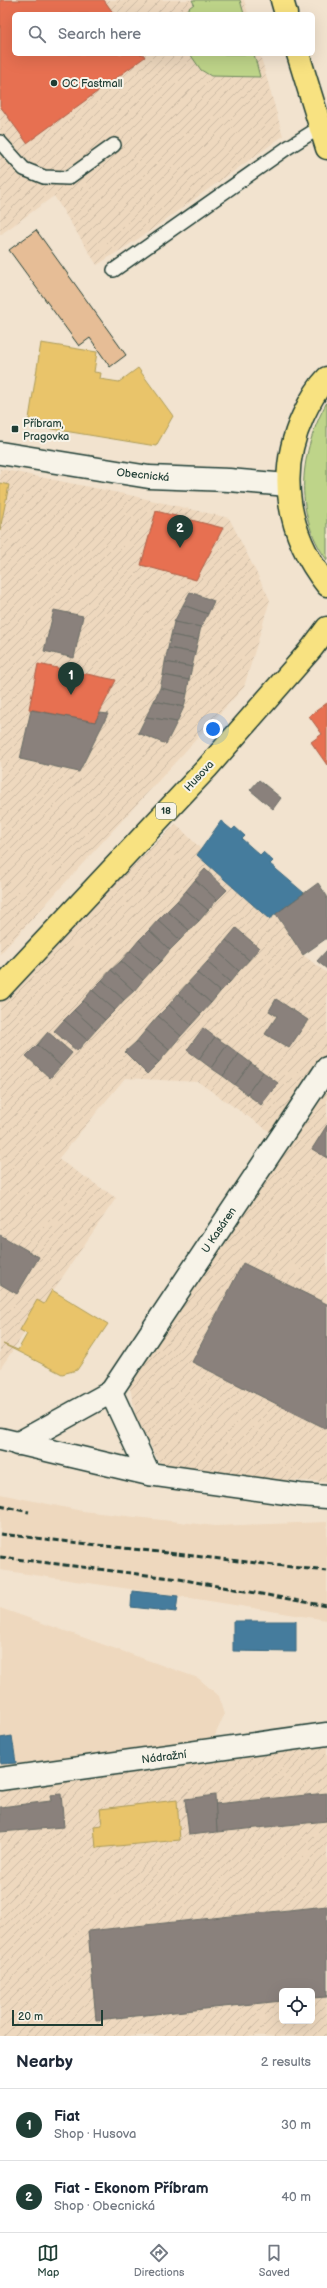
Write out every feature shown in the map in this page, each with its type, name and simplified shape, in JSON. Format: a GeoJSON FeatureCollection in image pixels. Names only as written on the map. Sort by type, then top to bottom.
{"type":"FeatureCollection","features":[{"type":"Feature","properties":{"kind":"main road"},"geometry":{"type":"LineString","coordinates":[[282,0],[285,12]]}},
{"type":"Feature","properties":{"kind":"main road"},"geometry":{"type":"LineString","coordinates":[[299,56],[319,128],[327,148]]}},
{"type":"Feature","properties":{"kind":"main road"},"geometry":{"type":"LineString","coordinates":[[327,378],[308,405],[296,430],[288,470],[288,485],[295,529],[315,570],[327,585]]}},
{"type":"Feature","properties":{"kind":"main road","name":"Husova"},"geometry":{"type":"LineString","coordinates":[[0,989],[207,768],[312,648],[327,628]]}},
{"type":"Feature","properties":{"kind":"street","name":"Obecnická"},"geometry":{"type":"LineString","coordinates":[[0,453],[149,478],[229,480],[288,485]]}},
{"type":"Feature","properties":{"kind":"street","name":"U Kasáren"},"geometry":{"type":"LineString","coordinates":[[8,1441],[111,1392],[327,1068]]}},
{"type":"Feature","properties":{"kind":"street"},"geometry":{"type":"LineString","coordinates":[[111,1392],[148,1474]]}},
{"type":"Feature","properties":{"kind":"street"},"geometry":{"type":"LineString","coordinates":[[8,1441],[148,1474],[300,1495],[327,1497]]}},
{"type":"Feature","properties":{"kind":"street","name":"Nádražní"},"geometry":{"type":"LineString","coordinates":[[0,1779],[327,1734]]}},
{"type":"Feature","properties":{"kind":"lane"},"geometry":{"type":"LineString","coordinates":[[114,270],[287,148],[319,128]]}},
{"type":"Feature","properties":{"kind":"lane"},"geometry":{"type":"LineString","coordinates":[[0,142],[24,169],[44,177],[68,178],[114,145]]}},
{"type":"Feature","properties":{"kind":"shaded area"},"geometry":{"type":"Polygon","coordinates":[[[0,0],[244,0],[247,12],[12,12],[12,56],[261,56],[283,136],[141,237],[97,265],[54,196],[0,235],[0,0]]]}},
{"type":"Feature","properties":{"kind":"shaded area"},"geometry":{"type":"Polygon","coordinates":[[[0,469],[129,495],[229,518],[270,600],[244,687],[0,954],[0,469]]]}},
{"type":"Feature","properties":{"kind":"shaded area"},"geometry":{"type":"Polygon","coordinates":[[[176,824],[201,849],[274,912],[303,955],[327,973],[327,1074],[282,1140],[198,1082],[125,1078],[58,1159],[116,1198],[0,1369],[0,995],[176,824]]]}},
{"type":"Feature","properties":{"kind":"shaded area"},"geometry":{"type":"Polygon","coordinates":[[[327,1078],[327,1482],[256,1479],[160,1464],[136,1417],[127,1374],[327,1078]]]}},
{"type":"Feature","properties":{"kind":"shaded area"},"geometry":{"type":"Polygon","coordinates":[[[0,1494],[82,1511],[215,1526],[327,1522],[327,1620],[178,1596],[0,1570],[0,1494]]]}},
{"type":"Feature","properties":{"kind":"shaded area"},"geometry":{"type":"Polygon","coordinates":[[[0,1608],[198,1678],[219,1696],[224,1715],[213,1740],[0,1766],[0,1608]]]}},
{"type":"Feature","properties":{"kind":"shaded area"},"geometry":{"type":"Polygon","coordinates":[[[327,1737],[327,2036],[0,2036],[0,1787],[327,1737]]]}},
{"type":"Feature","properties":{"kind":"green space"},"geometry":{"type":"Polygon","coordinates":[[[192,0],[240,0],[243,12],[184,12],[194,4],[192,0]]]}},
{"type":"Feature","properties":{"kind":"green space"},"geometry":{"type":"Polygon","coordinates":[[[191,56],[255,56],[260,77],[211,76],[201,70],[191,56]]]}},
{"type":"Feature","properties":{"kind":"green space"},"geometry":{"type":"Polygon","coordinates":[[[327,402],[327,560],[316,541],[308,522],[304,502],[304,481],[306,461],[311,441],[327,402]]]}},
{"type":"Feature","properties":{"kind":"building: Homes"},"geometry":{"type":"Polygon","coordinates":[[[41,343],[97,352],[94,372],[101,373],[100,379],[119,382],[138,368],[173,416],[156,446],[28,425],[41,343]]]}},
{"type":"Feature","properties":{"kind":"building: Homes"},"geometry":{"type":"Polygon","coordinates":[[[0,483],[9,485],[0,530],[0,483]]]}},
{"type":"Feature","properties":{"kind":"building: Homes"},"geometry":{"type":"Polygon","coordinates":[[[52,1290],[108,1324],[77,1370],[62,1374],[3,1344],[18,1350],[27,1334],[20,1330],[37,1300],[44,1304],[52,1290]]]}},
{"type":"Feature","properties":{"kind":"building: Homes"},"geometry":{"type":"Polygon","coordinates":[[[177,1800],[180,1840],[96,1848],[94,1826],[102,1825],[100,1809],[177,1800]]]}},
{"type":"Feature","properties":{"kind":"building: Shops","name":"OC Fastmall"},"geometry":{"type":"Polygon","coordinates":[[[0,0],[104,0],[113,12],[12,12],[12,56],[145,57],[27,143],[0,106],[0,0]]]}},
{"type":"Feature","properties":{"kind":"building: Shops"},"geometry":{"type":"Polygon","coordinates":[[[156,511],[223,528],[196,580],[141,565],[156,511]]]}},
{"type":"Feature","properties":{"kind":"building: Shops"},"geometry":{"type":"Polygon","coordinates":[[[38,664],[116,680],[95,722],[29,709],[38,664]]]}},
{"type":"Feature","properties":{"kind":"building: Shops"},"geometry":{"type":"Polygon","coordinates":[[[327,703],[327,765],[311,742],[322,734],[309,716],[327,703]]]}},
{"type":"Feature","properties":{"kind":"building: Public"},"geometry":{"type":"Polygon","coordinates":[[[221,821],[232,830],[235,827],[245,836],[242,839],[260,855],[263,852],[273,861],[270,864],[304,893],[269,919],[197,855],[221,821]]]}},
{"type":"Feature","properties":{"kind":"building: Public"},"geometry":{"type":"Polygon","coordinates":[[[132,1591],[178,1596],[176,1612],[131,1607],[132,1591]]]}},
{"type":"Feature","properties":{"kind":"building: Public"},"geometry":{"type":"Polygon","coordinates":[[[233,1621],[296,1621],[296,1652],[233,1651],[233,1621]]]}},
{"type":"Feature","properties":{"kind":"building: Public"},"geometry":{"type":"Polygon","coordinates":[[[12,1736],[16,1763],[0,1764],[0,1738],[12,1736]]]}},
{"type":"Feature","properties":{"kind":"building: Industry"},"geometry":{"type":"Polygon","coordinates":[[[190,592],[214,601],[208,614],[183,605],[190,592]]]}},
{"type":"Feature","properties":{"kind":"building: Industry"},"geometry":{"type":"Polygon","coordinates":[[[183,605],[208,614],[201,627],[174,622],[183,605]]]}},
{"type":"Feature","properties":{"kind":"building: Industry"},"geometry":{"type":"Polygon","coordinates":[[[54,610],[83,616],[74,658],[44,651],[54,610]]]}},
{"type":"Feature","properties":{"kind":"building: Industry"},"geometry":{"type":"Polygon","coordinates":[[[174,622],[201,627],[198,640],[171,635],[174,622]]]}},
{"type":"Feature","properties":{"kind":"building: Industry"},"geometry":{"type":"Polygon","coordinates":[[[171,635],[198,640],[195,653],[168,648],[171,635]]]}},
{"type":"Feature","properties":{"kind":"building: Industry"},"geometry":{"type":"Polygon","coordinates":[[[168,648],[195,653],[192,667],[165,662],[168,648]]]}},
{"type":"Feature","properties":{"kind":"building: Industry"},"geometry":{"type":"Polygon","coordinates":[[[165,662],[192,667],[189,680],[163,675],[165,662]]]}},
{"type":"Feature","properties":{"kind":"building: Industry"},"geometry":{"type":"Polygon","coordinates":[[[163,675],[189,680],[187,694],[160,688],[163,675]]]}},
{"type":"Feature","properties":{"kind":"building: Industry"},"geometry":{"type":"Polygon","coordinates":[[[160,688],[187,694],[184,707],[154,701],[160,688]]]}},
{"type":"Feature","properties":{"kind":"building: Industry"},"geometry":{"type":"Polygon","coordinates":[[[154,701],[184,707],[177,722],[146,717],[154,701]]]}},
{"type":"Feature","properties":{"kind":"building: Industry"},"geometry":{"type":"Polygon","coordinates":[[[31,710],[95,722],[100,713],[108,714],[79,772],[20,759],[31,710]]]}},
{"type":"Feature","properties":{"kind":"building: Industry"},"geometry":{"type":"Polygon","coordinates":[[[146,717],[177,722],[166,744],[138,733],[146,717]]]}},
{"type":"Feature","properties":{"kind":"building: Industry"},"geometry":{"type":"Polygon","coordinates":[[[259,780],[281,798],[273,809],[250,790],[259,780]]]}},
{"type":"Feature","properties":{"kind":"building: Industry"},"geometry":{"type":"Polygon","coordinates":[[[205,869],[227,890],[217,900],[195,880],[205,869]]]}},
{"type":"Feature","properties":{"kind":"building: Industry"},"geometry":{"type":"Polygon","coordinates":[[[195,880],[217,900],[208,910],[186,891],[195,880]]]}},
{"type":"Feature","properties":{"kind":"building: Industry"},"geometry":{"type":"Polygon","coordinates":[[[318,883],[327,896],[327,938],[303,955],[276,914],[318,883]]]}},
{"type":"Feature","properties":{"kind":"building: Industry"},"geometry":{"type":"Polygon","coordinates":[[[186,891],[208,910],[199,921],[177,901],[186,891]]]}},
{"type":"Feature","properties":{"kind":"building: Industry"},"geometry":{"type":"Polygon","coordinates":[[[177,901],[199,921],[189,930],[167,911],[177,901]]]}},
{"type":"Feature","properties":{"kind":"building: Industry"},"geometry":{"type":"Polygon","coordinates":[[[167,911],[189,930],[180,940],[158,920],[167,911]]]}},
{"type":"Feature","properties":{"kind":"building: Industry"},"geometry":{"type":"Polygon","coordinates":[[[158,920],[180,940],[170,950],[149,930],[158,920]]]}},
{"type":"Feature","properties":{"kind":"building: Industry"},"geometry":{"type":"Polygon","coordinates":[[[236,928],[259,948],[249,960],[226,940],[236,928]]]}},
{"type":"Feature","properties":{"kind":"building: Industry"},"geometry":{"type":"Polygon","coordinates":[[[149,930],[170,950],[161,961],[139,940],[149,930]]]}},
{"type":"Feature","properties":{"kind":"building: Industry"},"geometry":{"type":"Polygon","coordinates":[[[139,940],[161,961],[152,970],[130,951],[139,940]]]}},
{"type":"Feature","properties":{"kind":"building: Industry"},"geometry":{"type":"Polygon","coordinates":[[[226,940],[249,960],[239,971],[217,951],[226,940]]]}},
{"type":"Feature","properties":{"kind":"building: Industry"},"geometry":{"type":"Polygon","coordinates":[[[327,950],[327,969],[317,961],[327,950]]]}},
{"type":"Feature","properties":{"kind":"building: Industry"},"geometry":{"type":"Polygon","coordinates":[[[130,951],[152,970],[143,980],[121,961],[130,951]]]}},
{"type":"Feature","properties":{"kind":"building: Industry"},"geometry":{"type":"Polygon","coordinates":[[[217,951],[239,971],[230,982],[207,962],[217,951]]]}},
{"type":"Feature","properties":{"kind":"building: Industry"},"geometry":{"type":"Polygon","coordinates":[[[121,961],[143,980],[134,991],[111,970],[121,961]]]}},
{"type":"Feature","properties":{"kind":"building: Industry"},"geometry":{"type":"Polygon","coordinates":[[[207,962],[230,982],[220,992],[197,973],[207,962]]]}},
{"type":"Feature","properties":{"kind":"building: Industry"},"geometry":{"type":"Polygon","coordinates":[[[111,970],[134,991],[124,1000],[102,980],[111,970]]]}},
{"type":"Feature","properties":{"kind":"building: Industry"},"geometry":{"type":"Polygon","coordinates":[[[197,973],[220,992],[211,1003],[188,983],[197,973]]]}},
{"type":"Feature","properties":{"kind":"building: Industry"},"geometry":{"type":"Polygon","coordinates":[[[102,980],[124,1000],[115,1010],[92,990],[102,980]]]}},
{"type":"Feature","properties":{"kind":"building: Industry"},"geometry":{"type":"Polygon","coordinates":[[[188,983],[211,1003],[201,1014],[178,994],[188,983]]]}},
{"type":"Feature","properties":{"kind":"building: Industry"},"geometry":{"type":"Polygon","coordinates":[[[92,990],[115,1010],[105,1020],[83,1001],[92,990]]]}},
{"type":"Feature","properties":{"kind":"building: Industry"},"geometry":{"type":"Polygon","coordinates":[[[178,994],[201,1014],[191,1025],[169,1005],[178,994]]]}},
{"type":"Feature","properties":{"kind":"building: Industry"},"geometry":{"type":"Polygon","coordinates":[[[276,999],[308,1020],[289,1048],[265,1034],[277,1016],[269,1011],[276,999]]]}},
{"type":"Feature","properties":{"kind":"building: Industry"},"geometry":{"type":"Polygon","coordinates":[[[83,1001],[105,1020],[96,1030],[74,1010],[83,1001]]]}},
{"type":"Feature","properties":{"kind":"building: Industry"},"geometry":{"type":"Polygon","coordinates":[[[169,1005],[191,1025],[181,1036],[158,1016],[169,1005]]]}},
{"type":"Feature","properties":{"kind":"building: Industry"},"geometry":{"type":"Polygon","coordinates":[[[74,1010],[96,1030],[87,1040],[64,1020],[74,1010]]]}},
{"type":"Feature","properties":{"kind":"building: Industry"},"geometry":{"type":"Polygon","coordinates":[[[158,1016],[181,1036],[169,1050],[146,1030],[158,1016]]]}},
{"type":"Feature","properties":{"kind":"building: Industry"},"geometry":{"type":"Polygon","coordinates":[[[64,1020],[87,1040],[77,1051],[54,1031],[64,1020]]]}},
{"type":"Feature","properties":{"kind":"building: Industry"},"geometry":{"type":"Polygon","coordinates":[[[203,1028],[215,1037],[199,1059],[187,1050],[203,1028]]]}},
{"type":"Feature","properties":{"kind":"building: Industry"},"geometry":{"type":"Polygon","coordinates":[[[146,1030],[169,1050],[159,1062],[136,1042],[146,1030]]]}},
{"type":"Feature","properties":{"kind":"building: Industry"},"geometry":{"type":"Polygon","coordinates":[[[48,1032],[72,1053],[61,1066],[37,1045],[48,1032]]]}},
{"type":"Feature","properties":{"kind":"building: Industry"},"geometry":{"type":"Polygon","coordinates":[[[215,1037],[227,1045],[211,1068],[199,1059],[215,1037]]]}},
{"type":"Feature","properties":{"kind":"building: Industry"},"geometry":{"type":"Polygon","coordinates":[[[136,1042],[159,1062],[147,1074],[125,1052],[136,1042]]]}},
{"type":"Feature","properties":{"kind":"building: Industry"},"geometry":{"type":"Polygon","coordinates":[[[37,1045],[61,1066],[50,1078],[26,1056],[37,1045]]]}},
{"type":"Feature","properties":{"kind":"building: Industry"},"geometry":{"type":"Polygon","coordinates":[[[227,1045],[239,1054],[223,1076],[211,1068],[227,1045]]]}},
{"type":"Feature","properties":{"kind":"building: Industry"},"geometry":{"type":"Polygon","coordinates":[[[239,1054],[251,1063],[235,1085],[223,1076],[239,1054]]]}},
{"type":"Feature","properties":{"kind":"building: Industry"},"geometry":{"type":"Polygon","coordinates":[[[251,1063],[263,1072],[247,1094],[235,1085],[251,1063]]]}},
{"type":"Feature","properties":{"kind":"building: Industry"},"geometry":{"type":"Polygon","coordinates":[[[263,1072],[278,1083],[261,1105],[247,1094],[263,1072]]]}},
{"type":"Feature","properties":{"kind":"building: Industry"},"geometry":{"type":"Polygon","coordinates":[[[327,1125],[327,1158],[312,1149],[327,1125]]]}},
{"type":"Feature","properties":{"kind":"building: Industry"},"geometry":{"type":"Polygon","coordinates":[[[0,1235],[39,1257],[17,1294],[0,1284],[0,1235]]]}},
{"type":"Feature","properties":{"kind":"building: Industry"},"geometry":{"type":"Polygon","coordinates":[[[243,1263],[327,1304],[327,1429],[192,1362],[243,1263]]]}},
{"type":"Feature","properties":{"kind":"building: Industry"},"geometry":{"type":"Polygon","coordinates":[[[327,1793],[327,1821],[217,1832],[215,1804],[327,1793]]]}},
{"type":"Feature","properties":{"kind":"building: Industry"},"geometry":{"type":"Polygon","coordinates":[[[61,1794],[64,1827],[0,1832],[0,1807],[51,1801],[50,1795],[61,1794]]]}},
{"type":"Feature","properties":{"kind":"building: Industry"},"geometry":{"type":"Polygon","coordinates":[[[215,1795],[217,1832],[189,1835],[185,1799],[215,1795]]]}},
{"type":"Feature","properties":{"kind":"building: Industry"},"geometry":{"type":"Polygon","coordinates":[[[327,1906],[327,1997],[315,1998],[315,1988],[279,1988],[279,2001],[96,2020],[88,1931],[327,1906]]]}},
{"type":"Feature","properties":{"kind":"building: Other"},"geometry":{"type":"Polygon","coordinates":[[[36,230],[126,355],[110,367],[90,338],[79,346],[9,250],[36,230]]]}},
{"type":"Feature","properties":{"kind":"railway"},"geometry":{"type":"LineString","coordinates":[[0,1506],[29,1512]]}},
{"type":"Feature","properties":{"kind":"railway"},"geometry":{"type":"LineString","coordinates":[[0,1534],[327,1571]]}},
{"type":"Feature","properties":{"kind":"railway"},"geometry":{"type":"LineString","coordinates":[[0,1557],[179,1579],[327,1606]]}},
{"type":"Feature","properties":{"kind":"place","name":"OC Fastmall"},"geometry":{"type":"Point","coordinates":[54,83]}},
{"type":"Feature","properties":{"kind":"place","name":"Příbram, Pragovka"},"geometry":{"type":"Point","coordinates":[15,429]}},
{"type":"Feature","properties":{"kind":"place","name":"Fiat - Ekonom Příbram"},"geometry":{"type":"Point","coordinates":[180,548]}},
{"type":"Feature","properties":{"kind":"place","name":"Fiat"},"geometry":{"type":"Point","coordinates":[71,695]}}]}
